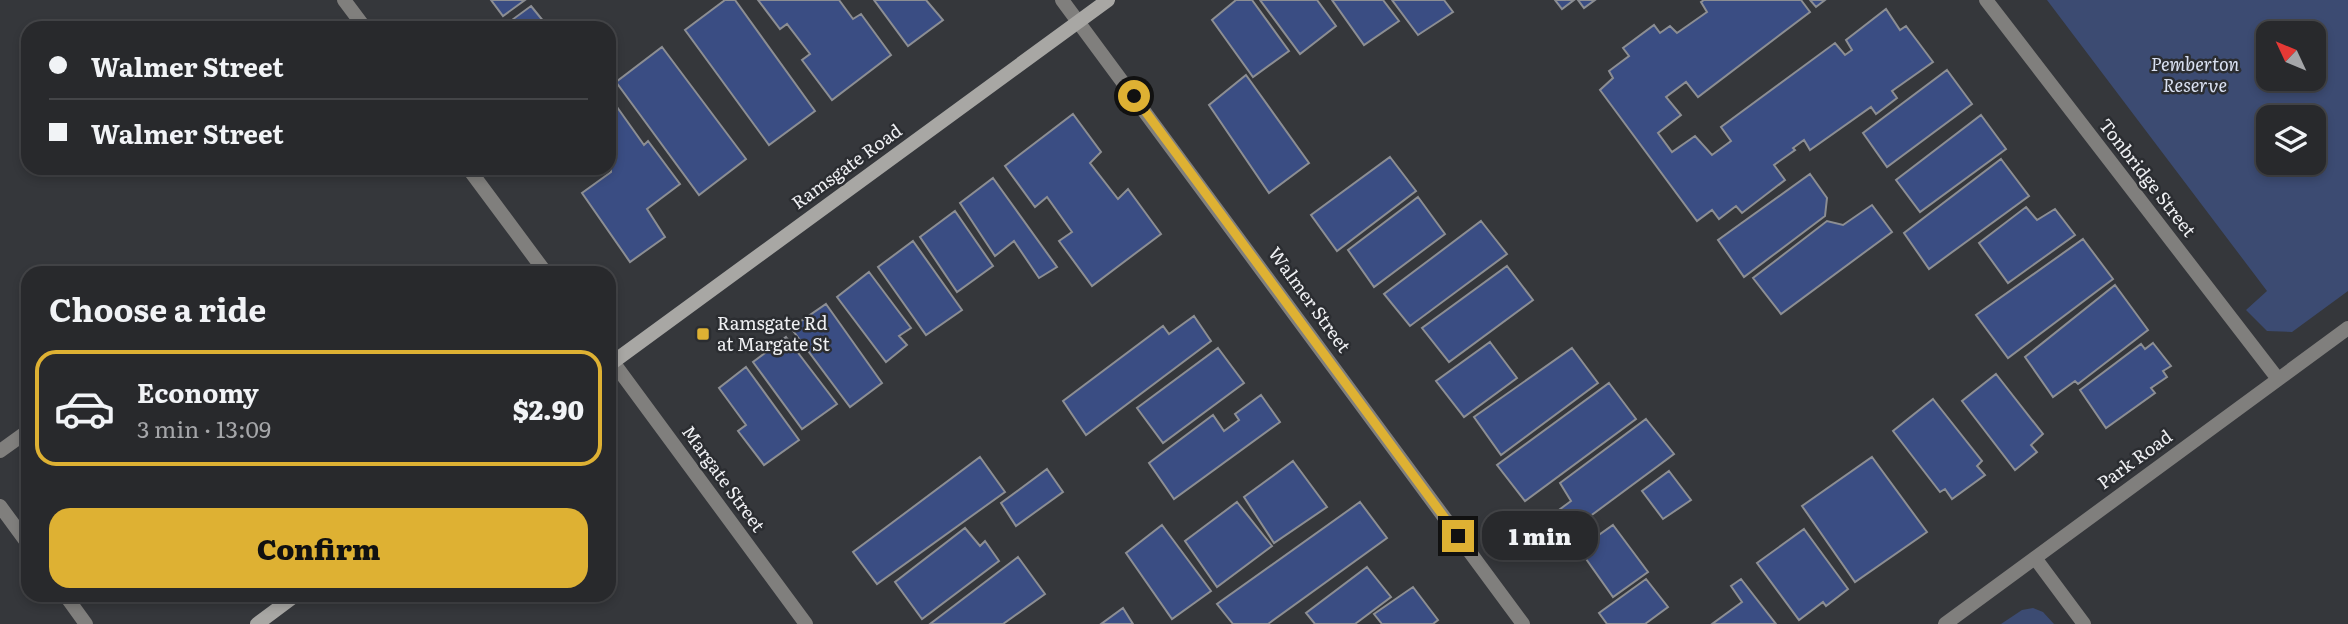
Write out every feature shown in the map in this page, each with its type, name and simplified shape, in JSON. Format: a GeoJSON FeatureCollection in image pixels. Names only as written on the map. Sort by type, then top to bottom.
{"type":"FeatureCollection","features":[{"type":"Feature","properties":{"kind":"main road","name":"Ramsgate Road"},"geometry":{"type":"LineString","coordinates":[[616,358],[1108,0]]}},
{"type":"Feature","properties":{"kind":"main road"},"geometry":{"type":"LineString","coordinates":[[257,624],[287,602]]}},
{"type":"Feature","properties":{"kind":"street"},"geometry":{"type":"LineString","coordinates":[[344,0],[360,21]]}},
{"type":"Feature","properties":{"kind":"street","name":"Walmer Street"},"geometry":{"type":"LineString","coordinates":[[1062,0],[1523,624]]}},
{"type":"Feature","properties":{"kind":"street","name":"Tonbridge Street"},"geometry":{"type":"LineString","coordinates":[[1986,0],[2278,379]]}},
{"type":"Feature","properties":{"kind":"street"},"geometry":{"type":"LineString","coordinates":[[473,175],[541,266]]}},
{"type":"Feature","properties":{"kind":"street","name":"Park Road"},"geometry":{"type":"LineString","coordinates":[[1945,624],[2348,328]]}},
{"type":"Feature","properties":{"kind":"street","name":"Margate Street"},"geometry":{"type":"LineString","coordinates":[[616,370],[806,624]]}},
{"type":"Feature","properties":{"kind":"street"},"geometry":{"type":"LineString","coordinates":[[0,451],[21,436]]}},
{"type":"Feature","properties":{"kind":"street"},"geometry":{"type":"LineString","coordinates":[[0,506],[21,534]]}},
{"type":"Feature","properties":{"kind":"street"},"geometry":{"type":"LineString","coordinates":[[2035,558],[2084,624]]}},
{"type":"Feature","properties":{"kind":"street"},"geometry":{"type":"LineString","coordinates":[[70,602],[86,624]]}},
{"type":"Feature","properties":{"kind":"green space","name":"Pemberton Reserve"},"geometry":{"type":"Polygon","coordinates":[[[2047,0],[2348,0],[2348,291],[2292,332],[2267,331],[2246,310],[2267,291],[2047,0]]]}},
{"type":"Feature","properties":{"kind":"green space"},"geometry":{"type":"Polygon","coordinates":[[[2033,608],[2043,612],[2054,624],[2001,624],[2022,610],[2033,608]]]}},
{"type":"Feature","properties":{"kind":"building"},"geometry":{"type":"Polygon","coordinates":[[[491,0],[525,0],[503,16],[491,0]]]}},
{"type":"Feature","properties":{"kind":"building"},"geometry":{"type":"Polygon","coordinates":[[[725,0],[735,0],[815,111],[769,145],[685,30],[725,0]]]}},
{"type":"Feature","properties":{"kind":"building"},"geometry":{"type":"Polygon","coordinates":[[[758,0],[839,0],[853,19],[861,14],[891,55],[832,100],[802,60],[810,54],[787,24],[780,29],[758,0]]]}},
{"type":"Feature","properties":{"kind":"building"},"geometry":{"type":"Polygon","coordinates":[[[874,0],[926,0],[943,20],[908,46],[874,0]]]}},
{"type":"Feature","properties":{"kind":"building"},"geometry":{"type":"Polygon","coordinates":[[[1236,0],[1252,0],[1289,51],[1253,77],[1212,20],[1236,0]]]}},
{"type":"Feature","properties":{"kind":"building"},"geometry":{"type":"Polygon","coordinates":[[[1260,0],[1317,0],[1336,26],[1300,54],[1260,0]]]}},
{"type":"Feature","properties":{"kind":"building"},"geometry":{"type":"Polygon","coordinates":[[[1332,0],[1383,0],[1399,21],[1364,45],[1332,0]]]}},
{"type":"Feature","properties":{"kind":"building"},"geometry":{"type":"Polygon","coordinates":[[[1392,0],[1444,0],[1453,12],[1418,35],[1392,0]]]}},
{"type":"Feature","properties":{"kind":"building"},"geometry":{"type":"Polygon","coordinates":[[[1555,0],[1574,0],[1562,9],[1555,0]]]}},
{"type":"Feature","properties":{"kind":"building"},"geometry":{"type":"Polygon","coordinates":[[[1578,0],[1595,0],[1584,8],[1578,0]]]}},
{"type":"Feature","properties":{"kind":"building"},"geometry":{"type":"Polygon","coordinates":[[[1801,0],[1810,12],[1698,97],[1686,82],[1666,97],[1681,115],[1658,133],[1672,152],[1695,136],[1712,155],[1731,141],[1721,127],[1835,43],[1845,55],[1852,50],[1846,40],[1886,9],[1900,30],[1906,26],[1933,62],[1892,91],[1897,98],[1876,114],[1871,107],[1810,150],[1804,140],[1793,148],[1795,150],[1774,165],[1785,180],[1742,213],[1736,206],[1719,219],[1712,210],[1697,221],[1600,90],[1613,78],[1609,71],[1629,56],[1623,48],[1654,25],[1660,33],[1670,26],[1677,33],[1707,12],[1701,2],[1801,0]]]}},
{"type":"Feature","properties":{"kind":"building"},"geometry":{"type":"Polygon","coordinates":[[[1810,0],[1825,0],[1816,7],[1810,0]]]}},
{"type":"Feature","properties":{"kind":"building"},"geometry":{"type":"Polygon","coordinates":[[[531,6],[543,21],[511,21],[531,6]]]}},
{"type":"Feature","properties":{"kind":"building"},"geometry":{"type":"Polygon","coordinates":[[[662,47],[746,159],[699,195],[616,82],[662,47]]]}},
{"type":"Feature","properties":{"kind":"building"},"geometry":{"type":"Polygon","coordinates":[[[1947,70],[1972,104],[1887,167],[1863,133],[1947,70]]]}},
{"type":"Feature","properties":{"kind":"building"},"geometry":{"type":"Polygon","coordinates":[[[1246,75],[1309,163],[1269,193],[1209,105],[1246,75]]]}},
{"type":"Feature","properties":{"kind":"building"},"geometry":{"type":"Polygon","coordinates":[[[616,108],[644,145],[648,141],[680,184],[647,209],[665,237],[630,262],[582,193],[607,175],[616,175],[616,108]]]}},
{"type":"Feature","properties":{"kind":"building"},"geometry":{"type":"Polygon","coordinates":[[[1073,114],[1101,152],[1090,163],[1118,199],[1128,189],[1161,234],[1092,286],[1059,241],[1072,232],[1047,197],[1035,207],[1005,166],[1073,114]]]}},
{"type":"Feature","properties":{"kind":"building"},"geometry":{"type":"Polygon","coordinates":[[[1981,115],[2006,149],[1920,212],[1896,180],[1981,115]]]}},
{"type":"Feature","properties":{"kind":"building"},"geometry":{"type":"Polygon","coordinates":[[[1390,157],[1416,191],[1337,251],[1311,215],[1390,157]]]}},
{"type":"Feature","properties":{"kind":"building"},"geometry":{"type":"Polygon","coordinates":[[[2001,159],[2029,196],[1929,269],[1904,233],[2001,159]]]}},
{"type":"Feature","properties":{"kind":"building"},"geometry":{"type":"Polygon","coordinates":[[[1810,174],[1827,198],[1825,216],[1744,277],[1718,240],[1810,174]]]}},
{"type":"Feature","properties":{"kind":"building"},"geometry":{"type":"Polygon","coordinates":[[[993,178],[1057,267],[1039,278],[1014,241],[995,256],[960,203],[993,178]]]}},
{"type":"Feature","properties":{"kind":"building"},"geometry":{"type":"Polygon","coordinates":[[[1418,197],[1445,234],[1374,287],[1348,250],[1418,197]]]}},
{"type":"Feature","properties":{"kind":"building"},"geometry":{"type":"Polygon","coordinates":[[[1872,205],[1892,232],[1781,314],[1753,278],[1827,221],[1843,225],[1872,205]]]}},
{"type":"Feature","properties":{"kind":"building"},"geometry":{"type":"Polygon","coordinates":[[[2026,207],[2037,220],[2055,209],[2075,235],[2008,283],[1979,243],[2026,207]]]}},
{"type":"Feature","properties":{"kind":"building"},"geometry":{"type":"Polygon","coordinates":[[[955,211],[993,266],[957,292],[920,237],[955,211]]]}},
{"type":"Feature","properties":{"kind":"building"},"geometry":{"type":"Polygon","coordinates":[[[1481,221],[1507,254],[1410,326],[1384,294],[1481,221]]]}},
{"type":"Feature","properties":{"kind":"building"},"geometry":{"type":"Polygon","coordinates":[[[2083,239],[2113,279],[2008,358],[1976,315],[2083,239]]]}},
{"type":"Feature","properties":{"kind":"building"},"geometry":{"type":"Polygon","coordinates":[[[913,241],[962,310],[926,335],[878,267],[913,241]]]}},
{"type":"Feature","properties":{"kind":"building"},"geometry":{"type":"Polygon","coordinates":[[[1507,266],[1533,300],[1449,362],[1422,328],[1507,266]]]}},
{"type":"Feature","properties":{"kind":"building"},"geometry":{"type":"Polygon","coordinates":[[[869,272],[911,328],[899,336],[907,345],[886,362],[837,297],[869,272]]]}},
{"type":"Feature","properties":{"kind":"building"},"geometry":{"type":"Polygon","coordinates":[[[2115,285],[2148,330],[2078,384],[2075,381],[2053,397],[2025,357],[2115,285]]]}},
{"type":"Feature","properties":{"kind":"building"},"geometry":{"type":"Polygon","coordinates":[[[826,304],[882,383],[850,407],[791,328],[826,304]]]}},
{"type":"Feature","properties":{"kind":"building"},"geometry":{"type":"Polygon","coordinates":[[[1194,316],[1211,341],[1086,435],[1063,401],[1163,326],[1169,334],[1194,316]]]}},
{"type":"Feature","properties":{"kind":"building"},"geometry":{"type":"Polygon","coordinates":[[[786,337],[837,404],[802,429],[753,362],[786,337]]]}},
{"type":"Feature","properties":{"kind":"building"},"geometry":{"type":"Polygon","coordinates":[[[1490,342],[1517,378],[1464,417],[1436,381],[1490,342]]]}},
{"type":"Feature","properties":{"kind":"building"},"geometry":{"type":"Polygon","coordinates":[[[2153,343],[2171,366],[2163,371],[2167,377],[2151,388],[2155,393],[2106,428],[2080,390],[2141,344],[2145,349],[2153,343]]]}},
{"type":"Feature","properties":{"kind":"building"},"geometry":{"type":"Polygon","coordinates":[[[1218,348],[1244,383],[1163,443],[1137,408],[1218,348]]]}},
{"type":"Feature","properties":{"kind":"building"},"geometry":{"type":"Polygon","coordinates":[[[1572,348],[1598,383],[1501,455],[1474,417],[1572,348]]]}},
{"type":"Feature","properties":{"kind":"building"},"geometry":{"type":"Polygon","coordinates":[[[746,367],[799,440],[764,465],[738,431],[746,425],[719,388],[746,367]]]}},
{"type":"Feature","properties":{"kind":"building"},"geometry":{"type":"Polygon","coordinates":[[[1996,374],[2043,434],[2031,445],[2037,452],[2015,470],[1962,401],[1996,374]]]}},
{"type":"Feature","properties":{"kind":"building"},"geometry":{"type":"Polygon","coordinates":[[[1609,383],[1636,419],[1525,501],[1497,465],[1609,383]]]}},
{"type":"Feature","properties":{"kind":"building"},"geometry":{"type":"Polygon","coordinates":[[[1261,395],[1280,422],[1174,499],[1149,463],[1213,415],[1224,431],[1239,420],[1235,414],[1261,395]]]}},
{"type":"Feature","properties":{"kind":"building"},"geometry":{"type":"Polygon","coordinates":[[[1933,399],[1982,461],[1977,466],[1985,475],[1952,499],[1945,489],[1940,492],[1893,431],[1933,399]]]}},
{"type":"Feature","properties":{"kind":"building"},"geometry":{"type":"Polygon","coordinates":[[[1646,419],[1674,454],[1558,540],[1544,521],[1571,501],[1560,483],[1646,419]]]}},
{"type":"Feature","properties":{"kind":"building"},"geometry":{"type":"Polygon","coordinates":[[[980,457],[1005,492],[877,584],[853,552],[980,457]]]}},
{"type":"Feature","properties":{"kind":"building"},"geometry":{"type":"Polygon","coordinates":[[[1872,457],[1927,532],[1855,582],[1802,506],[1872,457]]]}},
{"type":"Feature","properties":{"kind":"building"},"geometry":{"type":"Polygon","coordinates":[[[1293,461],[1327,507],[1274,543],[1244,497],[1293,461]]]}},
{"type":"Feature","properties":{"kind":"building"},"geometry":{"type":"Polygon","coordinates":[[[1047,469],[1063,492],[1016,526],[1001,503],[1047,469]]]}},
{"type":"Feature","properties":{"kind":"building"},"geometry":{"type":"Polygon","coordinates":[[[1669,471],[1691,500],[1663,519],[1642,491],[1669,471]]]}},
{"type":"Feature","properties":{"kind":"building"},"geometry":{"type":"Polygon","coordinates":[[[1237,502],[1272,546],[1217,587],[1185,541],[1237,502]]]}},
{"type":"Feature","properties":{"kind":"building"},"geometry":{"type":"Polygon","coordinates":[[[1360,502],[1387,538],[1268,624],[1233,624],[1217,604],[1360,502]]]}},
{"type":"Feature","properties":{"kind":"building"},"geometry":{"type":"Polygon","coordinates":[[[1162,525],[1211,591],[1172,619],[1126,553],[1162,525]]]}},
{"type":"Feature","properties":{"kind":"building"},"geometry":{"type":"Polygon","coordinates":[[[1613,525],[1648,572],[1613,597],[1579,549],[1613,525]]]}},
{"type":"Feature","properties":{"kind":"building"},"geometry":{"type":"Polygon","coordinates":[[[965,528],[980,546],[985,541],[999,561],[922,619],[895,582],[965,528]]]}},
{"type":"Feature","properties":{"kind":"building"},"geometry":{"type":"Polygon","coordinates":[[[1804,529],[1848,589],[1826,606],[1823,602],[1799,620],[1757,563],[1804,529]]]}},
{"type":"Feature","properties":{"kind":"building"},"geometry":{"type":"Polygon","coordinates":[[[1018,557],[1045,594],[1003,624],[930,624],[1018,557]]]}},
{"type":"Feature","properties":{"kind":"building"},"geometry":{"type":"Polygon","coordinates":[[[1367,567],[1391,597],[1355,624],[1315,624],[1306,613],[1367,567]]]}},
{"type":"Feature","properties":{"kind":"building"},"geometry":{"type":"Polygon","coordinates":[[[1646,579],[1668,607],[1645,624],[1607,624],[1599,613],[1646,579]]]}},
{"type":"Feature","properties":{"kind":"building"},"geometry":{"type":"Polygon","coordinates":[[[1741,579],[1776,624],[1712,624],[1742,602],[1731,586],[1741,579]]]}},
{"type":"Feature","properties":{"kind":"building"},"geometry":{"type":"Polygon","coordinates":[[[1413,587],[1438,620],[1433,624],[1382,624],[1374,614],[1413,587]]]}},
{"type":"Feature","properties":{"kind":"building"},"geometry":{"type":"Polygon","coordinates":[[[1123,608],[1133,624],[1101,624],[1123,608]]]}},
{"type":"Feature","properties":{"kind":"place","name":"Ramsgate Rd at Margate St"},"geometry":{"type":"Point","coordinates":[703,334]}},
{"type":"Feature","properties":{"kind":"route"},"geometry":{"type":"LineString","coordinates":[[1134,96],[1458,536]]}}]}
